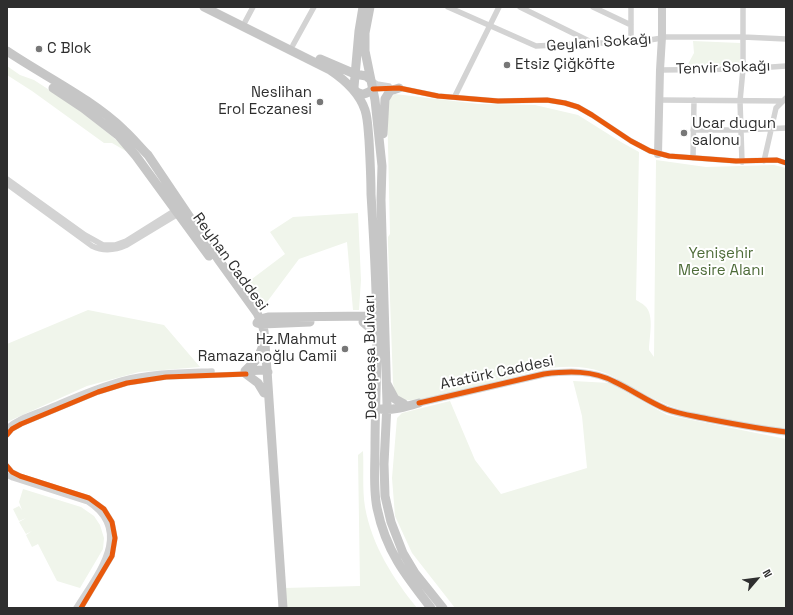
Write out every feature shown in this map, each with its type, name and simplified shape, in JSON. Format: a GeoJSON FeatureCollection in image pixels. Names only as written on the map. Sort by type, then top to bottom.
{"type":"FeatureCollection","features":[{"type":"Feature","properties":{"kind":"main road"},"geometry":{"type":"LineString","coordinates":[[204,7],[326,68],[341,78],[355,91],[362,94],[372,85],[366,76],[355,74],[216,7]]}},
{"type":"Feature","properties":{"kind":"main road"},"geometry":{"type":"LineString","coordinates":[[355,91],[354,82],[363,7]]}},
{"type":"Feature","properties":{"kind":"main road","name":"Dedepaşa Bulvarı"},"geometry":{"type":"LineString","coordinates":[[370,7],[365,33],[365,51],[375,100],[382,166],[379,320],[377,338],[375,491],[380,518],[388,543],[399,566],[431,608]]}},
{"type":"Feature","properties":{"kind":"main road"},"geometry":{"type":"LineString","coordinates":[[658,154],[662,7]]}},
{"type":"Feature","properties":{"kind":"main road","name":"Reyhan Caddesi"},"geometry":{"type":"LineString","coordinates":[[7,51],[86,101],[124,130],[148,155],[180,210],[260,322]]}},
{"type":"Feature","properties":{"kind":"main road","name":"Reyhan Caddesi"},"geometry":{"type":"LineString","coordinates":[[7,58],[83,108],[119,136],[180,210],[250,302],[260,322]]}},
{"type":"Feature","properties":{"kind":"main road"},"geometry":{"type":"LineString","coordinates":[[382,166],[385,99],[390,91],[399,88]]}},
{"type":"Feature","properties":{"kind":"main road","name":"Dedepaşa Bulvarı"},"geometry":{"type":"LineString","coordinates":[[355,91],[364,107],[368,121],[376,294],[386,381],[385,487],[387,504],[391,522],[399,544],[409,563],[443,608]]}},
{"type":"Feature","properties":{"kind":"main road"},"geometry":{"type":"LineString","coordinates":[[361,320],[370,310],[376,294]]}},
{"type":"Feature","properties":{"kind":"main road"},"geometry":{"type":"LineString","coordinates":[[250,302],[287,320]]}},
{"type":"Feature","properties":{"kind":"main road"},"geometry":{"type":"LineString","coordinates":[[279,607],[264,346],[260,322],[268,317],[287,320],[379,320]]}},
{"type":"Feature","properties":{"kind":"main road"},"geometry":{"type":"LineString","coordinates":[[245,372],[258,358],[274,329],[287,320]]}},
{"type":"Feature","properties":{"kind":"main road"},"geometry":{"type":"LineString","coordinates":[[361,320],[370,328],[377,338]]}},
{"type":"Feature","properties":{"kind":"main road"},"geometry":{"type":"LineString","coordinates":[[245,372],[265,372]]}},
{"type":"Feature","properties":{"kind":"main road"},"geometry":{"type":"LineString","coordinates":[[245,372],[258,383],[264,393]]}},
{"type":"Feature","properties":{"kind":"main road"},"geometry":{"type":"LineString","coordinates":[[265,372],[264,393],[279,607]]}},
{"type":"Feature","properties":{"kind":"main road"},"geometry":{"type":"LineString","coordinates":[[386,381],[395,399],[403,406]]}},
{"type":"Feature","properties":{"kind":"main road"},"geometry":{"type":"LineString","coordinates":[[376,406],[403,406],[419,403]]}},
{"type":"Feature","properties":{"kind":"main road"},"geometry":{"type":"LineString","coordinates":[[386,425],[393,414],[403,406]]}},
{"type":"Feature","properties":{"kind":"street"},"geometry":{"type":"LineString","coordinates":[[245,22],[253,7]]}},
{"type":"Feature","properties":{"kind":"street"},"geometry":{"type":"LineString","coordinates":[[293,45],[314,7]]}},
{"type":"Feature","properties":{"kind":"street","name":"Geylani Sokağı"},"geometry":{"type":"LineString","coordinates":[[448,7],[536,46],[631,43],[662,38],[742,37],[786,39]]}},
{"type":"Feature","properties":{"kind":"street"},"geometry":{"type":"LineString","coordinates":[[455,96],[491,26],[499,7]]}},
{"type":"Feature","properties":{"kind":"street"},"geometry":{"type":"LineString","coordinates":[[520,7],[594,43]]}},
{"type":"Feature","properties":{"kind":"street"},"geometry":{"type":"LineString","coordinates":[[593,7],[631,25]]}},
{"type":"Feature","properties":{"kind":"street"},"geometry":{"type":"LineString","coordinates":[[631,7],[631,43]]}},
{"type":"Feature","properties":{"kind":"street"},"geometry":{"type":"LineString","coordinates":[[742,162],[740,101],[743,69],[743,7]]}},
{"type":"Feature","properties":{"kind":"street","name":"Tenvir Sokağı"},"geometry":{"type":"LineString","coordinates":[[660,70],[743,69],[786,66]]}},
{"type":"Feature","properties":{"kind":"street"},"geometry":{"type":"LineString","coordinates":[[372,85],[377,84],[438,96],[455,96],[498,101],[547,100],[565,103],[592,115],[631,141],[658,154],[742,162],[777,160],[786,163]]}},
{"type":"Feature","properties":{"kind":"street"},"geometry":{"type":"LineString","coordinates":[[372,85],[399,88]]}},
{"type":"Feature","properties":{"kind":"street"},"geometry":{"type":"LineString","coordinates":[[660,100],[784,100]]}},
{"type":"Feature","properties":{"kind":"street"},"geometry":{"type":"LineString","coordinates":[[693,158],[694,100]]}},
{"type":"Feature","properties":{"kind":"street"},"geometry":{"type":"LineString","coordinates":[[764,161],[776,108],[784,100]]}},
{"type":"Feature","properties":{"kind":"street"},"geometry":{"type":"LineString","coordinates":[[693,130],[786,128]]}},
{"type":"Feature","properties":{"kind":"street"},"geometry":{"type":"LineString","coordinates":[[7,179],[51,213]]}},
{"type":"Feature","properties":{"kind":"street"},"geometry":{"type":"LineString","coordinates":[[7,184],[102,245],[115,245],[180,210]]}},
{"type":"Feature","properties":{"kind":"street","name":"Atatürk Caddesi"},"geometry":{"type":"LineString","coordinates":[[419,403],[544,374],[564,371],[582,372],[614,381],[666,409],[754,429],[786,432]]}},
{"type":"Feature","properties":{"kind":"street"},"geometry":{"type":"LineString","coordinates":[[7,428],[11,424],[22,419],[84,393],[122,380],[176,372],[245,372]]}},
{"type":"Feature","properties":{"kind":"street"},"geometry":{"type":"LineString","coordinates":[[7,435],[12,429],[21,424],[115,386],[159,378],[245,372]]}},
{"type":"Feature","properties":{"kind":"street"},"geometry":{"type":"LineString","coordinates":[[7,466],[12,472],[20,476],[89,498],[104,509],[110,518],[114,531],[114,551],[81,608]]}},
{"type":"Feature","properties":{"kind":"street"},"geometry":{"type":"LineString","coordinates":[[7,474],[15,479],[88,502],[98,510],[105,520],[108,527],[110,541],[108,553],[76,608]]}},
{"type":"Feature","properties":{"kind":"green space"},"geometry":{"type":"Polygon","coordinates":[[[693,41],[740,43],[740,65],[687,66],[694,53],[693,41]]]}},
{"type":"Feature","properties":{"kind":"green space"},"geometry":{"type":"Polygon","coordinates":[[[7,66],[20,75],[34,80],[74,106],[113,137],[131,154],[112,143],[104,143],[32,91],[7,75],[7,66]]]}},
{"type":"Feature","properties":{"kind":"green space","name":"Yenişehir Mesire Alanı"},"geometry":{"type":"Polygon","coordinates":[[[395,94],[479,104],[535,105],[578,115],[639,152],[636,300],[645,306],[650,315],[651,327],[649,350],[654,357],[656,160],[706,167],[774,165],[786,168],[786,430],[705,417],[672,407],[654,399],[606,373],[577,367],[551,368],[426,398],[410,400],[400,399],[394,389],[393,383],[388,243],[388,237],[390,234],[387,101],[395,94]]]}},
{"type":"Feature","properties":{"kind":"green space"},"geometry":{"type":"Polygon","coordinates":[[[358,213],[361,280],[359,310],[353,310],[347,242],[299,259],[264,306],[253,297],[244,285],[285,254],[270,232],[293,217],[358,213]]]}},
{"type":"Feature","properties":{"kind":"green space"},"geometry":{"type":"Polygon","coordinates":[[[88,310],[164,325],[200,367],[139,372],[87,386],[7,422],[7,344],[88,310]]]}},
{"type":"Feature","properties":{"kind":"green space"},"geometry":{"type":"Polygon","coordinates":[[[573,381],[610,383],[667,415],[786,439],[786,608],[455,608],[412,553],[395,516],[392,478],[397,418],[402,413],[450,401],[475,460],[501,494],[587,468],[582,416],[573,381]]]}},
{"type":"Feature","properties":{"kind":"green space"},"geometry":{"type":"Polygon","coordinates":[[[363,451],[364,500],[368,521],[378,548],[385,561],[417,608],[287,608],[284,588],[360,586],[358,455],[363,451]]]}},
{"type":"Feature","properties":{"kind":"green space"},"geometry":{"type":"Polygon","coordinates":[[[23,489],[81,507],[94,516],[100,525],[104,538],[103,549],[80,588],[57,581],[38,544],[32,547],[26,535],[32,531],[26,534],[19,522],[26,518],[19,521],[13,509],[19,506],[22,510],[19,502],[23,489]]]}},
{"type":"Feature","properties":{"kind":"cycle path"},"geometry":{"type":"LineString","coordinates":[[373,89],[399,88],[438,96],[498,101],[547,100],[565,103],[578,107],[631,141],[650,151],[669,156],[736,161],[777,160],[786,163]]}},
{"type":"Feature","properties":{"kind":"cycle path"},"geometry":{"type":"LineString","coordinates":[[419,403],[544,374],[580,372],[607,378],[666,409],[676,412],[737,425],[786,432]]}},
{"type":"Feature","properties":{"kind":"cycle path"},"geometry":{"type":"LineString","coordinates":[[7,435],[12,429],[21,424],[98,392],[127,383],[166,377],[246,374]]}},
{"type":"Feature","properties":{"kind":"cycle path"},"geometry":{"type":"LineString","coordinates":[[7,466],[12,472],[20,476],[89,498],[104,509],[112,522],[115,538],[112,556],[81,608]]}},
{"type":"Feature","properties":{"kind":"place","name":"C Blok"},"geometry":{"type":"Point","coordinates":[39,49]}},
{"type":"Feature","properties":{"kind":"place","name":"Etsiz Çiğköfte"},"geometry":{"type":"Point","coordinates":[507,65]}},
{"type":"Feature","properties":{"kind":"place","name":"Neslihan Erol Eczanesi"},"geometry":{"type":"Point","coordinates":[320,102]}},
{"type":"Feature","properties":{"kind":"place","name":"Ucar dugun salonu"},"geometry":{"type":"Point","coordinates":[684,133]}},
{"type":"Feature","properties":{"kind":"place","name":"Hz.Mahmut Ramazanoğlu Camii"},"geometry":{"type":"Point","coordinates":[345,349]}}]}
